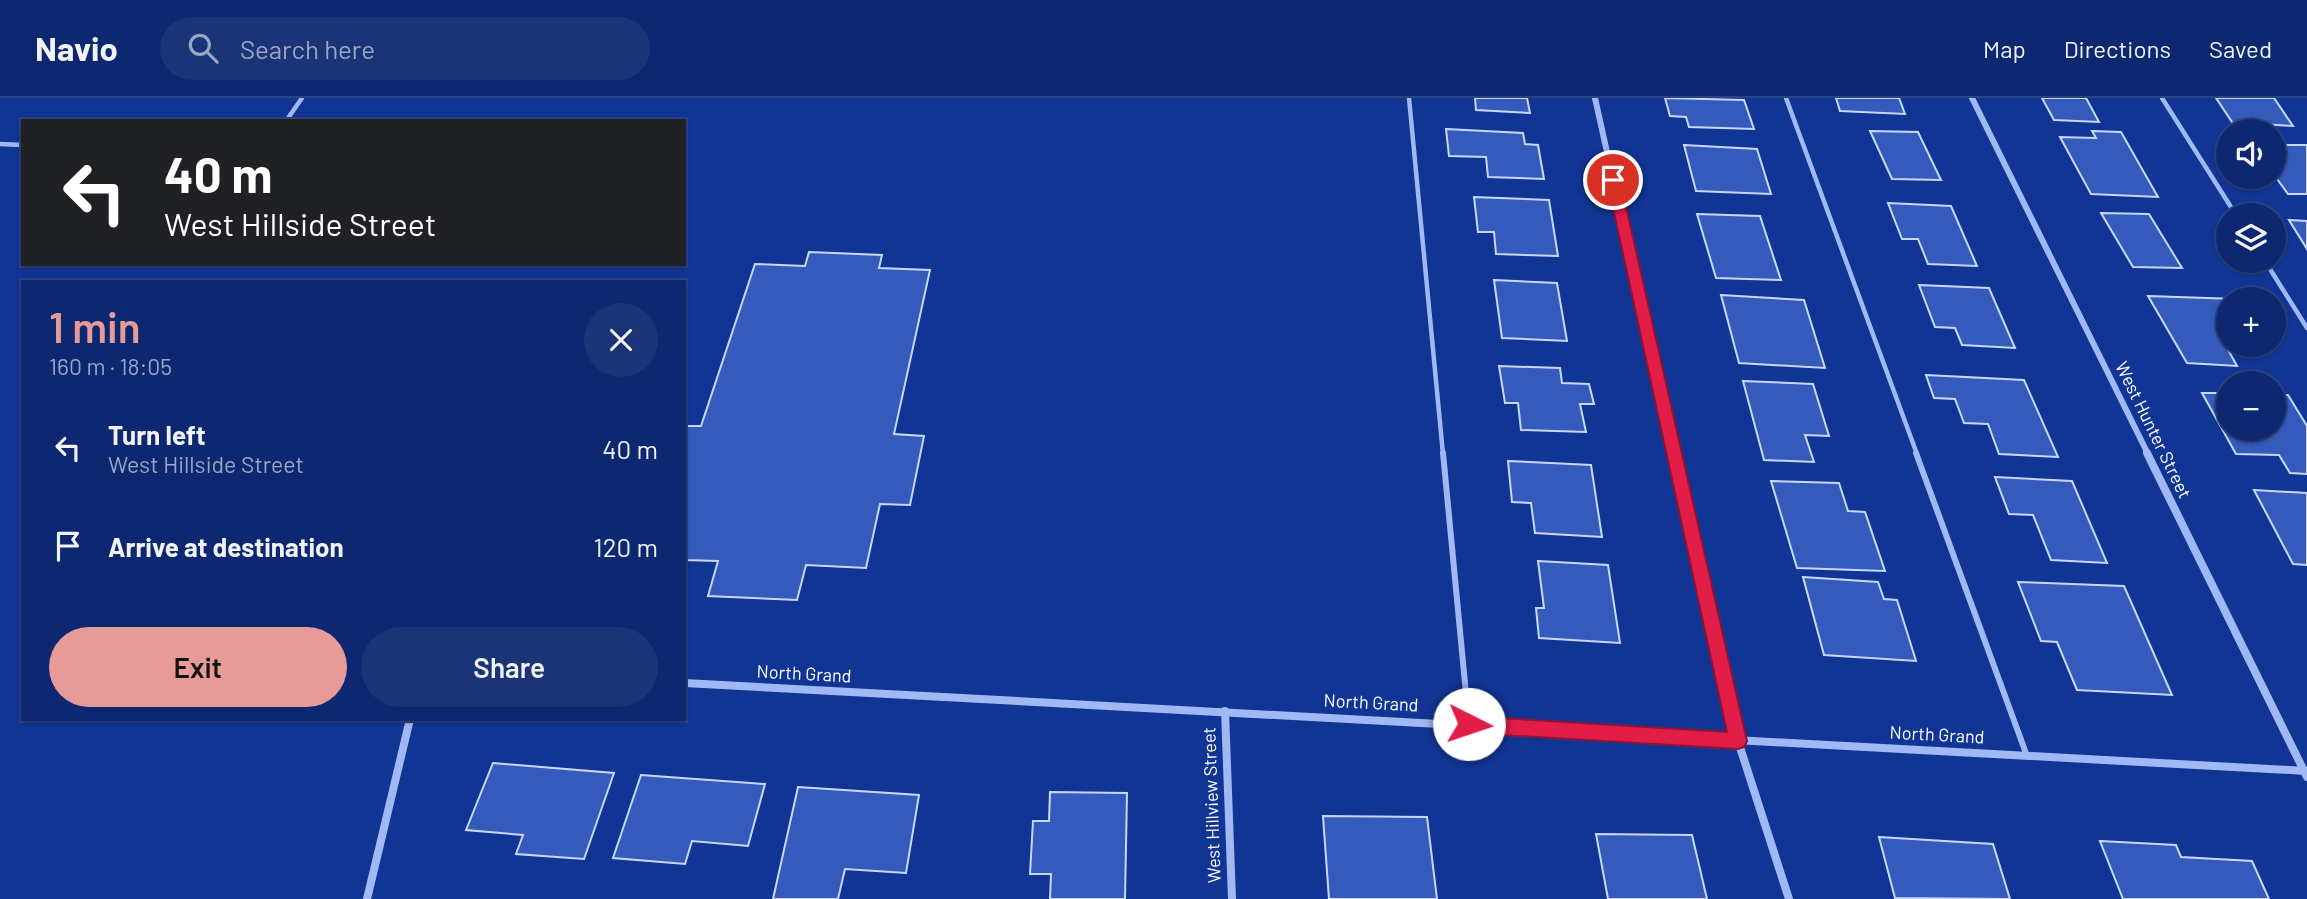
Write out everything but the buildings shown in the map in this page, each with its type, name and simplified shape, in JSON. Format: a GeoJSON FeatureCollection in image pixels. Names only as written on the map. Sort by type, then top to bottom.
{"type":"FeatureCollection","features":[{"type":"Feature","properties":{"kind":"street"},"geometry":{"type":"LineString","coordinates":[[1595,98],[1738,741],[1788,899]]}},
{"type":"Feature","properties":{"kind":"street","name":"West Hunter Street"},"geometry":{"type":"LineString","coordinates":[[1972,98],[2306,773]]}},
{"type":"Feature","properties":{"kind":"street","name":"North Grand"},"geometry":{"type":"LineString","coordinates":[[686,683],[1224,710],[2306,773]]}},
{"type":"Feature","properties":{"kind":"street","name":"West Hillview Street"},"geometry":{"type":"LineString","coordinates":[[1224,710],[1231,899]]}},
{"type":"Feature","properties":{"kind":"street"},"geometry":{"type":"LineString","coordinates":[[367,899],[410,721]]}},
{"type":"Feature","properties":{"kind":"lane"},"geometry":{"type":"LineString","coordinates":[[287,119],[302,98]]}},
{"type":"Feature","properties":{"kind":"lane"},"geometry":{"type":"LineString","coordinates":[[1409,98],[1469,724]]}},
{"type":"Feature","properties":{"kind":"lane"},"geometry":{"type":"LineString","coordinates":[[1786,98],[2027,756]]}},
{"type":"Feature","properties":{"kind":"lane"},"geometry":{"type":"LineString","coordinates":[[2162,98],[2228,203]]}},
{"type":"Feature","properties":{"kind":"lane"},"geometry":{"type":"LineString","coordinates":[[0,144],[21,145]]}},
{"type":"Feature","properties":{"kind":"lane"},"geometry":{"type":"LineString","coordinates":[[2272,273],[2307,328]]}},
{"type":"Feature","properties":{"kind":"route"},"geometry":{"type":"LineString","coordinates":[[1469,724],[1738,741],[1613,180]]}}]}
